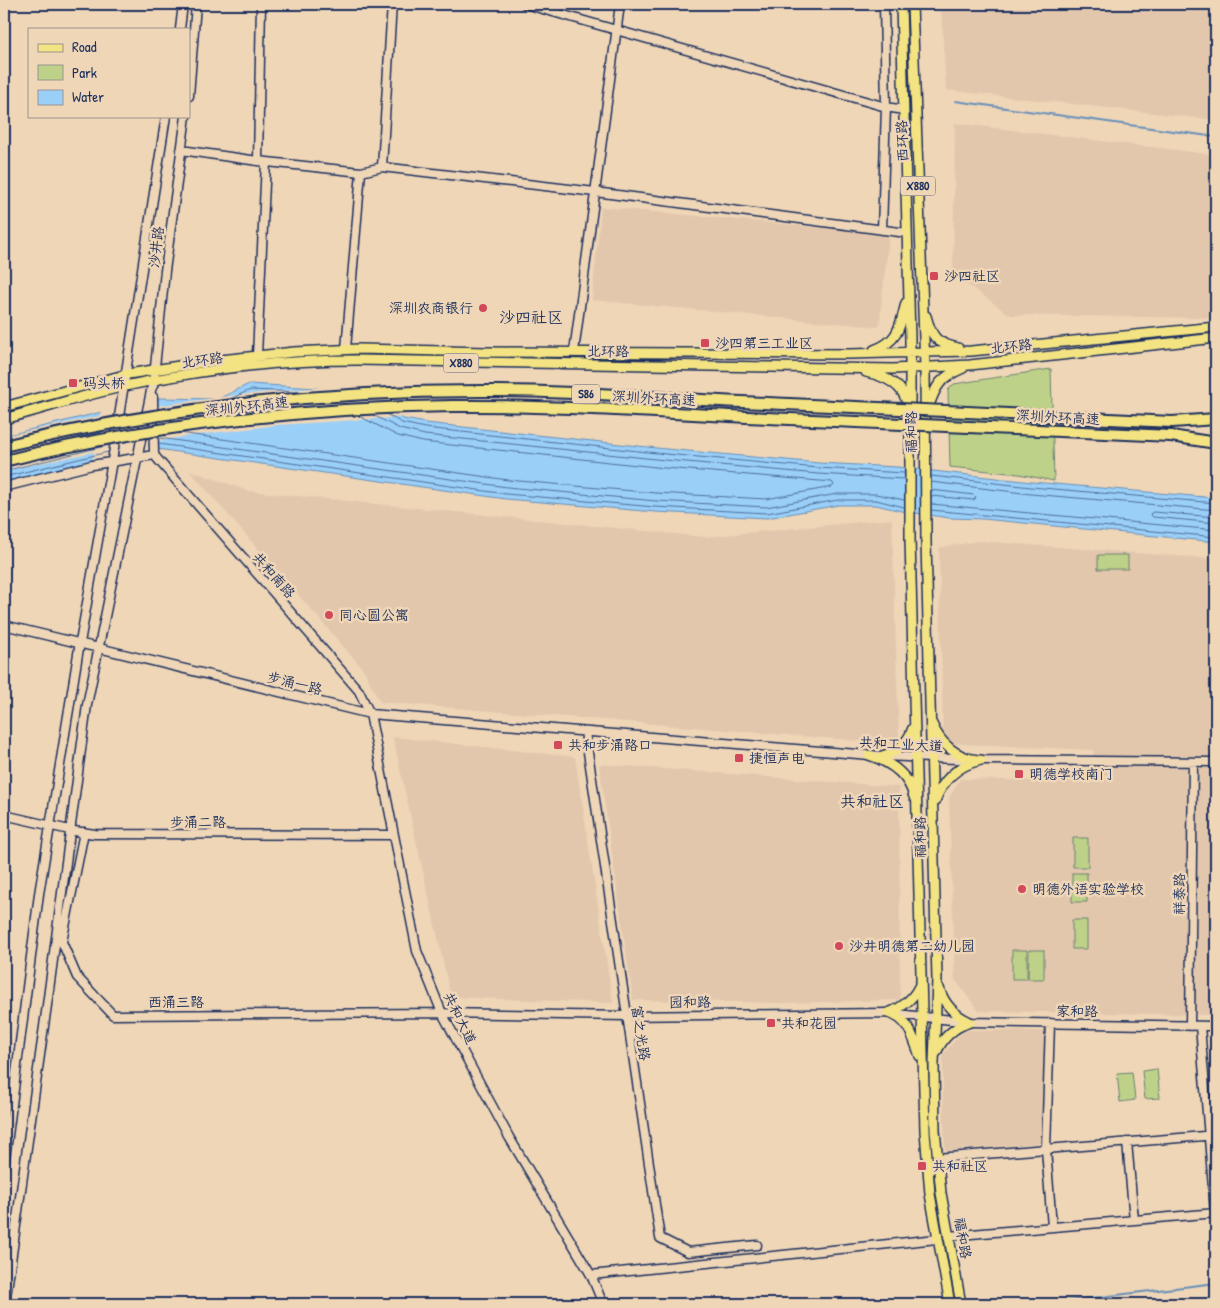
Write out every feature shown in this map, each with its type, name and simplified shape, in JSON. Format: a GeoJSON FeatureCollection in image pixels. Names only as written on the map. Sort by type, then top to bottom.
{"type":"FeatureCollection","features":[{"type":"Feature","properties":{"kind":"highway","name":"深圳外环高速"},"geometry":{"type":"LineString","coordinates":[[4,446],[124,421],[230,406],[346,395],[454,391],[588,394],[1216,424]]}},
{"type":"Feature","properties":{"kind":"highway","name":"深圳外环高速"},"geometry":{"type":"LineString","coordinates":[[4,461],[100,441],[232,420],[347,410],[454,406],[588,409],[1216,439]]}},
{"type":"Feature","properties":{"kind":"highway"},"geometry":{"type":"LineString","coordinates":[[1172,422],[1216,419]]}},
{"type":"Feature","properties":{"kind":"highway"},"geometry":{"type":"LineString","coordinates":[[1171,436],[1216,443]]}},
{"type":"Feature","properties":{"kind":"main road","name":"西环路"},"geometry":{"type":"LineString","coordinates":[[901,4],[910,352]]}},
{"type":"Feature","properties":{"kind":"main road","name":"西环路"},"geometry":{"type":"LineString","coordinates":[[912,4],[925,367]]}},
{"type":"Feature","properties":{"kind":"main road"},"geometry":{"type":"LineString","coordinates":[[866,353],[887,345],[895,337],[900,327],[908,290]]}},
{"type":"Feature","properties":{"kind":"main road"},"geometry":{"type":"LineString","coordinates":[[922,302],[930,330],[937,340],[946,345],[971,351]]}},
{"type":"Feature","properties":{"kind":"main road","name":"北环路"},"geometry":{"type":"LineString","coordinates":[[4,407],[154,369],[257,355],[346,349],[866,353],[971,351],[1216,327]]}},
{"type":"Feature","properties":{"kind":"main road","name":"北环路"},"geometry":{"type":"LineString","coordinates":[[4,419],[124,386],[268,365],[336,360],[849,369],[910,368],[970,365],[1216,338]]}},
{"type":"Feature","properties":{"kind":"main road","name":"福和路"},"geometry":{"type":"LineString","coordinates":[[910,352],[910,538],[923,1063],[927,1158],[938,1239],[950,1304]]}},
{"type":"Feature","properties":{"kind":"main road"},"geometry":{"type":"LineString","coordinates":[[925,416],[940,381],[948,374],[970,365]]}},
{"type":"Feature","properties":{"kind":"main road","name":"福和路"},"geometry":{"type":"LineString","coordinates":[[925,367],[926,538],[938,978],[934,1097],[937,1158],[948,1236],[961,1304]]}},
{"type":"Feature","properties":{"kind":"main road"},"geometry":{"type":"LineString","coordinates":[[849,369],[879,375],[895,384],[906,398],[910,415]]}},
{"type":"Feature","properties":{"kind":"main road"},"geometry":{"type":"LineString","coordinates":[[882,756],[894,752],[904,744],[911,734],[915,718]]}},
{"type":"Feature","properties":{"kind":"main road"},"geometry":{"type":"LineString","coordinates":[[931,718],[935,732],[948,748],[960,756],[981,760]]}},
{"type":"Feature","properties":{"kind":"main road"},"geometry":{"type":"LineString","coordinates":[[869,755],[891,765],[903,775],[912,788],[917,810]]}},
{"type":"Feature","properties":{"kind":"main road"},"geometry":{"type":"LineString","coordinates":[[933,809],[940,788],[949,777],[960,768],[981,760]]}},
{"type":"Feature","properties":{"kind":"main road"},"geometry":{"type":"LineString","coordinates":[[938,978],[938,986],[945,1002],[956,1014],[970,1022]]}},
{"type":"Feature","properties":{"kind":"main road"},"geometry":{"type":"LineString","coordinates":[[888,1013],[908,1002],[917,992],[922,979]]}},
{"type":"Feature","properties":{"kind":"main road"},"geometry":{"type":"LineString","coordinates":[[888,1013],[899,1017],[908,1026],[923,1063]]}},
{"type":"Feature","properties":{"kind":"main road"},"geometry":{"type":"LineString","coordinates":[[935,1058],[945,1038],[956,1028],[970,1022]]}},
{"type":"Feature","properties":{"kind":"street"},"geometry":{"type":"LineString","coordinates":[[180,28],[183,4]]}},
{"type":"Feature","properties":{"kind":"street"},"geometry":{"type":"LineString","coordinates":[[190,83],[196,4]]}},
{"type":"Feature","properties":{"kind":"street"},"geometry":{"type":"LineString","coordinates":[[258,161],[261,4]]}},
{"type":"Feature","properties":{"kind":"street"},"geometry":{"type":"LineString","coordinates":[[382,167],[392,4]]}},
{"type":"Feature","properties":{"kind":"street"},"geometry":{"type":"LineString","coordinates":[[525,4],[886,107],[904,110]]}},
{"type":"Feature","properties":{"kind":"street"},"geometry":{"type":"LineString","coordinates":[[574,352],[620,4]]}},
{"type":"Feature","properties":{"kind":"street"},"geometry":{"type":"LineString","coordinates":[[882,230],[886,107],[884,4]]}},
{"type":"Feature","properties":{"kind":"street"},"geometry":{"type":"LineString","coordinates":[[4,1167],[39,894],[79,643],[112,462],[166,118]]}},
{"type":"Feature","properties":{"kind":"street","name":"沙井路"},"geometry":{"type":"LineString","coordinates":[[153,381],[186,118]]}},
{"type":"Feature","properties":{"kind":"street"},"geometry":{"type":"LineString","coordinates":[[181,150],[266,162],[361,172],[382,167],[595,192],[907,233]]}},
{"type":"Feature","properties":{"kind":"street"},"geometry":{"type":"LineString","coordinates":[[257,355],[266,162]]}},
{"type":"Feature","properties":{"kind":"street"},"geometry":{"type":"LineString","coordinates":[[346,349],[361,172]]}},
{"type":"Feature","properties":{"kind":"street"},"geometry":{"type":"LineString","coordinates":[[5,1304],[87,705],[153,381]]}},
{"type":"Feature","properties":{"kind":"street"},"geometry":{"type":"LineString","coordinates":[[4,487],[92,465],[154,455],[153,381]]}},
{"type":"Feature","properties":{"kind":"street","name":"共和南路"},"geometry":{"type":"LineString","coordinates":[[154,455],[359,691],[370,714]]}},
{"type":"Feature","properties":{"kind":"street","name":"步涌一路"},"geometry":{"type":"LineString","coordinates":[[4,625],[370,714],[585,732]]}},
{"type":"Feature","properties":{"kind":"street","name":"共和大道"},"geometry":{"type":"LineString","coordinates":[[370,714],[417,952],[442,1013],[509,1137],[591,1275],[604,1304]]}},
{"type":"Feature","properties":{"kind":"street","name":"共和工业大道"},"geometry":{"type":"LineString","coordinates":[[585,732],[916,758],[1216,762]]}},
{"type":"Feature","properties":{"kind":"street","name":"富之光路"},"geometry":{"type":"LineString","coordinates":[[585,732],[660,1238],[688,1252],[757,1245]]}},
{"type":"Feature","properties":{"kind":"street","name":"祥泰路"},"geometry":{"type":"LineString","coordinates":[[1190,1026],[1193,762]]}},
{"type":"Feature","properties":{"kind":"street","name":"步涌二路"},"geometry":{"type":"LineString","coordinates":[[4,815],[71,830],[105,834],[394,835]]}},
{"type":"Feature","properties":{"kind":"street","name":"西涌三路"},"geometry":{"type":"LineString","coordinates":[[84,832],[62,942],[77,977],[113,1015],[442,1013]]}},
{"type":"Feature","properties":{"kind":"street","name":"园和路"},"geometry":{"type":"LineString","coordinates":[[442,1013],[626,1016],[888,1013],[937,1018]]}},
{"type":"Feature","properties":{"kind":"street","name":"家和路"},"geometry":{"type":"LineString","coordinates":[[937,1018],[970,1022],[1216,1026]]}},
{"type":"Feature","properties":{"kind":"street"},"geometry":{"type":"LineString","coordinates":[[1050,1023],[1046,1149],[1052,1227]]}},
{"type":"Feature","properties":{"kind":"street"},"geometry":{"type":"LineString","coordinates":[[948,1236],[1216,1213],[1212,1135],[1200,1026]]}},
{"type":"Feature","properties":{"kind":"street"},"geometry":{"type":"LineString","coordinates":[[937,1158],[1212,1135]]}},
{"type":"Feature","properties":{"kind":"street"},"geometry":{"type":"LineString","coordinates":[[1127,1142],[1134,1220]]}},
{"type":"Feature","properties":{"kind":"street"},"geometry":{"type":"LineString","coordinates":[[591,1275],[938,1239]]}},
{"type":"Feature","properties":{"kind":"shaded area"},"geometry":{"type":"Polygon","coordinates":[[[941,4],[1216,4],[1216,120],[946,90],[941,4]]]}},
{"type":"Feature","properties":{"kind":"shaded area"},"geometry":{"type":"Polygon","coordinates":[[[955,123],[1216,155],[1216,318],[1010,315],[953,274],[955,123]]]}},
{"type":"Feature","properties":{"kind":"shaded area"},"geometry":{"type":"Polygon","coordinates":[[[601,207],[889,234],[879,327],[592,300],[601,207]]]}},
{"type":"Feature","properties":{"kind":"shaded area"},"geometry":{"type":"Polygon","coordinates":[[[189,470],[248,491],[705,537],[892,519],[899,744],[380,702],[364,670],[189,470]]]}},
{"type":"Feature","properties":{"kind":"shaded area"},"geometry":{"type":"Polygon","coordinates":[[[978,541],[1216,559],[1216,1015],[979,1011],[955,980],[949,798],[960,779],[1094,782],[1093,750],[943,743],[939,548],[978,541]]]}},
{"type":"Feature","properties":{"kind":"shaded area"},"geometry":{"type":"Polygon","coordinates":[[[393,737],[575,757],[613,1003],[451,997],[393,737]]]}},
{"type":"Feature","properties":{"kind":"shaded area"},"geometry":{"type":"Polygon","coordinates":[[[599,764],[899,787],[900,1000],[783,1003],[633,1000],[599,764]]]}},
{"type":"Feature","properties":{"kind":"shaded area"},"geometry":{"type":"Polygon","coordinates":[[[964,1030],[1045,1031],[1042,1143],[945,1151],[943,1054],[964,1030]]]}},
{"type":"Feature","properties":{"kind":"green space"},"geometry":{"type":"Polygon","coordinates":[[[1051,369],[1054,481],[1019,474],[950,467],[948,390],[954,384],[1051,369]]]}},
{"type":"Feature","properties":{"kind":"green space"},"geometry":{"type":"Polygon","coordinates":[[[1098,555],[1128,555],[1128,569],[1098,569],[1098,555]]]}},
{"type":"Feature","properties":{"kind":"green space"},"geometry":{"type":"Polygon","coordinates":[[[1073,838],[1088,838],[1088,867],[1073,867],[1073,838]]]}},
{"type":"Feature","properties":{"kind":"green space"},"geometry":{"type":"Polygon","coordinates":[[[1072,873],[1087,873],[1087,902],[1072,902],[1072,873]]]}},
{"type":"Feature","properties":{"kind":"green space"},"geometry":{"type":"Polygon","coordinates":[[[1072,920],[1087,920],[1087,949],[1072,949],[1072,920]]]}},
{"type":"Feature","properties":{"kind":"green space"},"geometry":{"type":"Polygon","coordinates":[[[1012,950],[1027,950],[1027,979],[1012,979],[1012,950]]]}},
{"type":"Feature","properties":{"kind":"green space"},"geometry":{"type":"Polygon","coordinates":[[[1029,950],[1044,950],[1044,979],[1028,979],[1029,950]]]}},
{"type":"Feature","properties":{"kind":"green space"},"geometry":{"type":"Polygon","coordinates":[[[1157,1069],[1160,1098],[1145,1099],[1142,1071],[1157,1069]]]}},
{"type":"Feature","properties":{"kind":"green space"},"geometry":{"type":"Polygon","coordinates":[[[1132,1072],[1135,1100],[1120,1102],[1117,1073],[1132,1072]]]}},
{"type":"Feature","properties":{"kind":"water"},"geometry":{"type":"Polygon","coordinates":[[[249,384],[350,390],[404,419],[426,423],[666,449],[819,463],[897,467],[1032,482],[1216,498],[1216,542],[983,519],[950,518],[901,511],[876,505],[838,505],[767,518],[655,512],[506,499],[150,448],[4,482],[4,436],[159,398],[218,399],[249,384]]]}},
{"type":"Feature","properties":{"kind":"pier"},"geometry":{"type":"Polygon","coordinates":[[[332,386],[351,387],[407,417],[277,425],[189,436],[151,442],[149,451],[92,463],[94,452],[4,471],[4,436],[100,416],[101,410],[158,396],[156,406],[229,396],[332,386]]]}},
{"type":"Feature","properties":{"kind":"waterway"},"geometry":{"type":"LineString","coordinates":[[955,101],[1216,137]]}},
{"type":"Feature","properties":{"kind":"waterway"},"geometry":{"type":"LineString","coordinates":[[1043,1304],[1216,1283]]}},
{"type":"Feature","properties":{"kind":"place","name":"沙四社区"},"geometry":{"type":"Point","coordinates":[934,276]}},
{"type":"Feature","properties":{"kind":"place","name":"深圳农商银行"},"geometry":{"type":"Point","coordinates":[483,308]}},
{"type":"Feature","properties":{"kind":"place","name":"沙四第三工业区"},"geometry":{"type":"Point","coordinates":[705,343]}},
{"type":"Feature","properties":{"kind":"place","name":"码头桥"},"geometry":{"type":"Point","coordinates":[73,383]}},
{"type":"Feature","properties":{"kind":"place","name":"同心圆公寓"},"geometry":{"type":"Point","coordinates":[329,615]}},
{"type":"Feature","properties":{"kind":"place","name":"共和步涌路口"},"geometry":{"type":"Point","coordinates":[558,745]}},
{"type":"Feature","properties":{"kind":"place","name":"捷恒声电"},"geometry":{"type":"Point","coordinates":[739,758]}},
{"type":"Feature","properties":{"kind":"place","name":"明德学校南门"},"geometry":{"type":"Point","coordinates":[1019,774]}},
{"type":"Feature","properties":{"kind":"place","name":"明德外语实验学校"},"geometry":{"type":"Point","coordinates":[1022,889]}},
{"type":"Feature","properties":{"kind":"place","name":"沙井明德第二幼儿园"},"geometry":{"type":"Point","coordinates":[839,946]}},
{"type":"Feature","properties":{"kind":"place","name":"共和花园"},"geometry":{"type":"Point","coordinates":[771,1023]}},
{"type":"Feature","properties":{"kind":"place","name":"共和社区"},"geometry":{"type":"Point","coordinates":[922,1166]}},
{"type":"Feature","properties":{"kind":"district","name":"沙四社区"},"geometry":{"type":"Point","coordinates":[531,317]}},
{"type":"Feature","properties":{"kind":"district","name":"共和社区"},"geometry":{"type":"Point","coordinates":[872,801]}}]}
